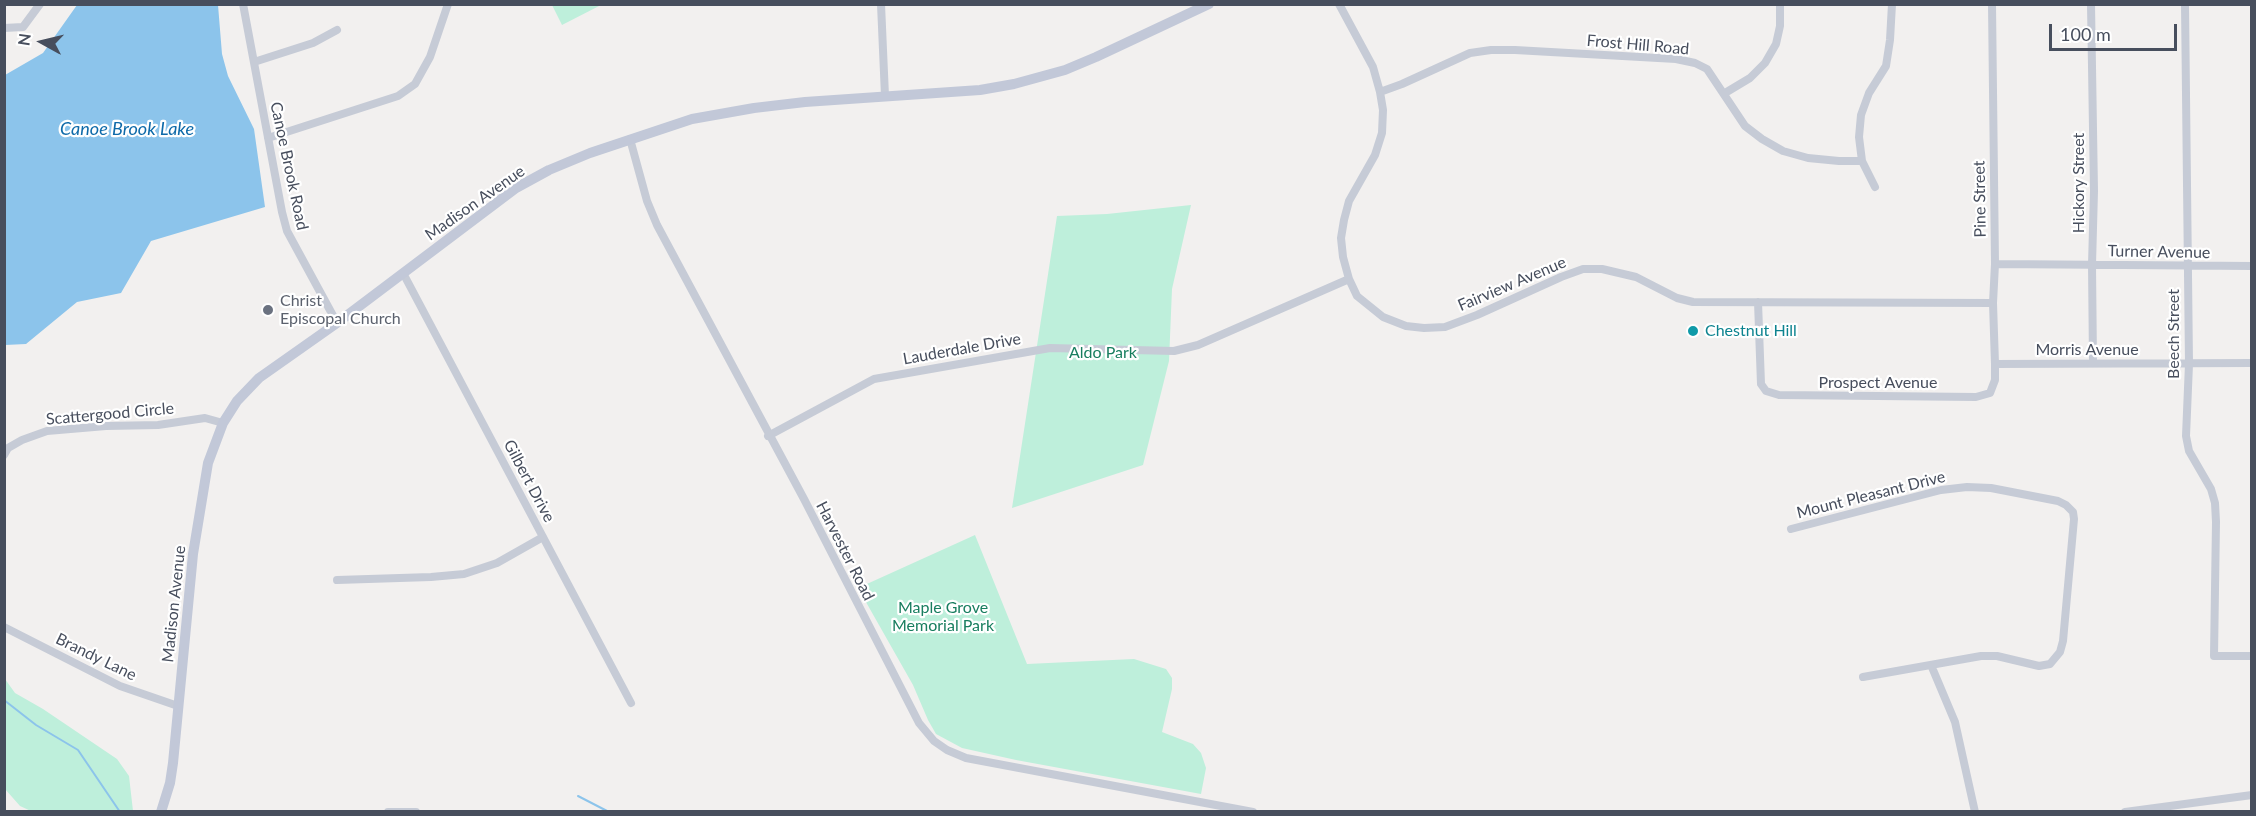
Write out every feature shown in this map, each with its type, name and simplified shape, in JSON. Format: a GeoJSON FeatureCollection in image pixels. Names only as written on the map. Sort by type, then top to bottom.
{"type":"FeatureCollection","features":[{"type":"Feature","properties":{"kind":"street"},"geometry":{"type":"LineString","coordinates":[[4,28],[23,27],[40,4]]}},
{"type":"Feature","properties":{"kind":"street","name":"Canoe Brook Road"},"geometry":{"type":"LineString","coordinates":[[243,4],[287,231],[337,323]]}},
{"type":"Feature","properties":{"kind":"street"},"geometry":{"type":"LineString","coordinates":[[268,138],[398,96],[415,84],[430,57],[448,4]]}},
{"type":"Feature","properties":{"kind":"street"},"geometry":{"type":"LineString","coordinates":[[881,4],[885,96]]}},
{"type":"Feature","properties":{"kind":"street","name":"Madison Avenue"},"geometry":{"type":"LineString","coordinates":[[161,812],[170,783],[194,554],[208,463],[223,423],[237,401],[259,378],[337,323],[516,188],[549,170],[692,118],[805,102],[986,89],[1039,77],[1096,57],[1209,4]]}},
{"type":"Feature","properties":{"kind":"street","name":"Fairview Avenue"},"geometry":{"type":"LineString","coordinates":[[1340,4],[1373,68],[1383,110],[1382,133],[1375,156],[1350,201],[1341,238],[1348,279],[1357,296],[1383,317],[1406,326],[1444,327],[1583,269],[1602,269],[1626,274],[1677,298],[1693,302],[1993,303]]}},
{"type":"Feature","properties":{"kind":"street"},"geometry":{"type":"LineString","coordinates":[[1725,93],[1750,78],[1765,63],[1776,44],[1780,26],[1780,4]]}},
{"type":"Feature","properties":{"kind":"street"},"geometry":{"type":"LineString","coordinates":[[1875,187],[1862,161],[1859,137],[1861,115],[1869,93],[1886,66],[1892,4]]}},
{"type":"Feature","properties":{"kind":"street","name":"Pine Street"},"geometry":{"type":"LineString","coordinates":[[1990,393],[1995,380],[1992,4]]}},
{"type":"Feature","properties":{"kind":"street","name":"Hickory Street"},"geometry":{"type":"LineString","coordinates":[[2091,4],[2094,191],[2093,362]]}},
{"type":"Feature","properties":{"kind":"street","name":"Beech Street"},"geometry":{"type":"LineString","coordinates":[[2185,4],[2188,444],[2189,451],[2211,489],[2215,503],[2214,656],[2252,656]]}},
{"type":"Feature","properties":{"kind":"street"},"geometry":{"type":"LineString","coordinates":[[254,62],[312,43],[337,30]]}},
{"type":"Feature","properties":{"kind":"street","name":"Frost Hill Road"},"geometry":{"type":"LineString","coordinates":[[1380,92],[1470,53],[1515,50],[1676,59],[1695,63],[1707,69],[1745,126],[1783,151],[1808,158],[1862,161]]}},
{"type":"Feature","properties":{"kind":"street","name":"Harvester Road"},"geometry":{"type":"LineString","coordinates":[[630,139],[647,201],[657,225],[768,436],[804,499],[919,723],[933,741],[966,758],[1253,812]]}},
{"type":"Feature","properties":{"kind":"street","name":"Turner Avenue"},"geometry":{"type":"LineString","coordinates":[[1995,264],[2252,266]]}},
{"type":"Feature","properties":{"kind":"street","name":"Gilbert Drive"},"geometry":{"type":"LineString","coordinates":[[404,273],[631,703]]}},
{"type":"Feature","properties":{"kind":"street","name":"Lauderdale Drive"},"geometry":{"type":"LineString","coordinates":[[768,436],[874,379],[1050,348],[1174,351],[1198,345],[1348,279]]}},
{"type":"Feature","properties":{"kind":"street","name":"Prospect Avenue"},"geometry":{"type":"LineString","coordinates":[[1758,302],[1761,384],[1766,391],[1779,395],[1976,397],[1990,393]]}},
{"type":"Feature","properties":{"kind":"street","name":"Morris Avenue"},"geometry":{"type":"LineString","coordinates":[[1995,364],[2252,363]]}},
{"type":"Feature","properties":{"kind":"street","name":"Scattergood Circle"},"geometry":{"type":"LineString","coordinates":[[4,455],[8,448],[22,440],[47,432],[106,426],[158,425],[205,418],[223,423]]}},
{"type":"Feature","properties":{"kind":"street","name":"Mount Pleasant Drive"},"geometry":{"type":"LineString","coordinates":[[1791,529],[1941,490],[1967,487],[1991,488],[2066,505],[2073,512],[2060,652],[2050,664],[2045,666],[1989,656],[1863,677]]}},
{"type":"Feature","properties":{"kind":"street"},"geometry":{"type":"LineString","coordinates":[[337,579],[464,574],[497,562],[543,537]]}},
{"type":"Feature","properties":{"kind":"street","name":"Brandy Lane"},"geometry":{"type":"LineString","coordinates":[[4,627],[120,686],[178,706]]}},
{"type":"Feature","properties":{"kind":"street"},"geometry":{"type":"LineString","coordinates":[[1931,664],[1955,722],[1975,812]]}},
{"type":"Feature","properties":{"kind":"street"},"geometry":{"type":"LineString","coordinates":[[2125,812],[2252,795]]}},
{"type":"Feature","properties":{"kind":"street"},"geometry":{"type":"LineString","coordinates":[[2206,801],[2206,812]]}},
{"type":"Feature","properties":{"kind":"street"},"geometry":{"type":"LineString","coordinates":[[388,812],[416,812]]}},
{"type":"Feature","properties":{"kind":"green space"},"geometry":{"type":"Polygon","coordinates":[[[552,5],[601,5],[562,25],[552,5]]]}},
{"type":"Feature","properties":{"kind":"green space","name":"Aldo Park"},"geometry":{"type":"Polygon","coordinates":[[[1191,205],[1172,289],[1169,361],[1143,465],[1012,508],[1057,216],[1107,214],[1191,205]]]}},
{"type":"Feature","properties":{"kind":"green space","name":"Maple Grove Memorial Park"},"geometry":{"type":"Polygon","coordinates":[[[975,535],[1027,664],[1134,659],[1166,669],[1172,678],[1172,689],[1162,732],[1193,744],[1201,753],[1206,768],[1201,794],[962,748],[936,734],[913,685],[858,588],[975,535]]]}},
{"type":"Feature","properties":{"kind":"green space"},"geometry":{"type":"Polygon","coordinates":[[[5,679],[15,693],[117,759],[129,776],[133,811],[33,812],[20,806],[5,789],[5,679]]]}},
{"type":"Feature","properties":{"kind":"water","name":"Canoe Brook Lake"},"geometry":{"type":"Polygon","coordinates":[[[77,5],[218,5],[222,54],[228,76],[254,129],[265,207],[151,241],[121,293],[77,302],[26,344],[5,345],[5,75],[43,53],[77,5]]]}},
{"type":"Feature","properties":{"kind":"waterway"},"geometry":{"type":"LineString","coordinates":[[4,700],[36,725],[78,750],[120,812]]}},
{"type":"Feature","properties":{"kind":"waterway"},"geometry":{"type":"LineString","coordinates":[[578,796],[609,812]]}},
{"type":"Feature","properties":{"kind":"place","name":"Christ Episcopal Church"},"geometry":{"type":"Point","coordinates":[268,310]}},
{"type":"Feature","properties":{"kind":"place","name":"Chestnut Hill"},"geometry":{"type":"Point","coordinates":[1693,331]}}]}
